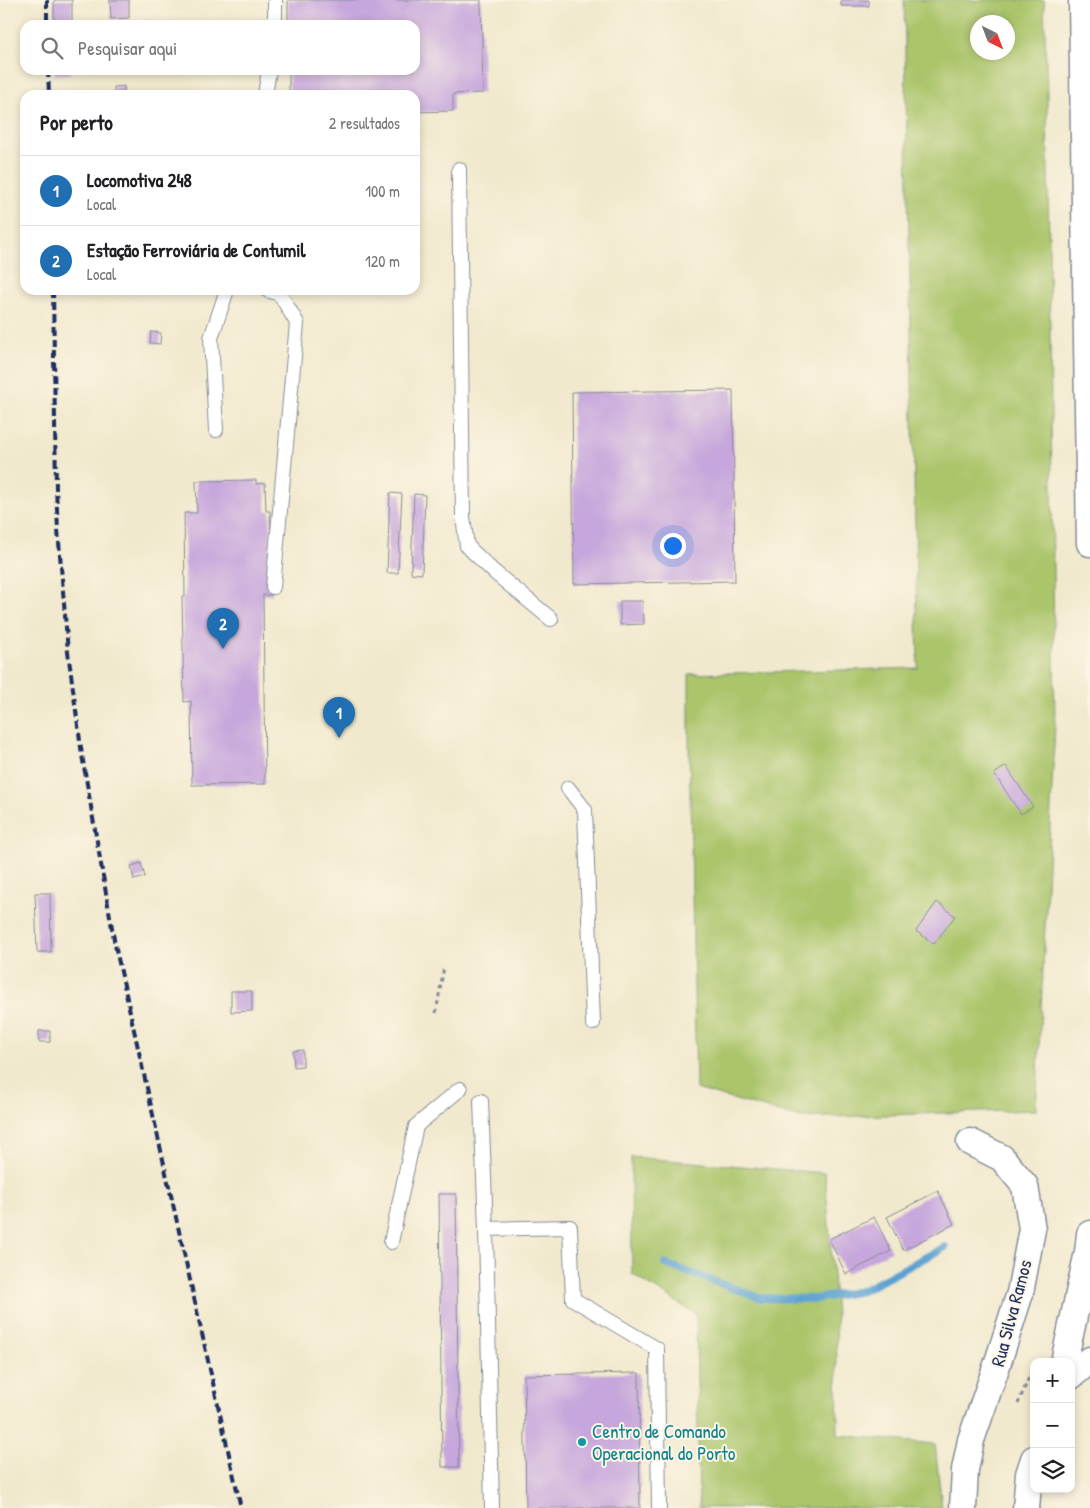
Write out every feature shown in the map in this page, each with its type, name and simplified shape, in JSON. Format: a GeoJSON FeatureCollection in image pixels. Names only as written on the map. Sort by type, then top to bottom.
{"type":"FeatureCollection","features":[{"type":"Feature","properties":{"kind":"street"},"geometry":{"type":"LineString","coordinates":[[1082,0],[1090,544]]}},
{"type":"Feature","properties":{"kind":"street","name":"Rua Silva Ramos"},"geometry":{"type":"LineString","coordinates":[[963,1508],[964,1470],[971,1440],[1020,1293],[1032,1228],[1025,1186],[1002,1158],[970,1142]]}},
{"type":"Feature","properties":{"kind":"street"},"geometry":{"type":"LineString","coordinates":[[1065,1358],[1088,1252],[1090,1234]]}},
{"type":"Feature","properties":{"kind":"street"},"geometry":{"type":"LineString","coordinates":[[1075,1373],[1090,1360]]}},
{"type":"Feature","properties":{"kind":"street"},"geometry":{"type":"LineString","coordinates":[[1026,1508],[1030,1474]]}},
{"type":"Feature","properties":{"kind":"lane"},"geometry":{"type":"LineString","coordinates":[[275,0],[275,20]]}},
{"type":"Feature","properties":{"kind":"lane"},"geometry":{"type":"LineString","coordinates":[[266,90],[268,75]]}},
{"type":"Feature","properties":{"kind":"lane"},"geometry":{"type":"LineString","coordinates":[[459,170],[463,517],[467,546],[494,572],[551,619]]}},
{"type":"Feature","properties":{"kind":"lane"},"geometry":{"type":"LineString","coordinates":[[216,430],[212,338],[225,295]]}},
{"type":"Feature","properties":{"kind":"lane"},"geometry":{"type":"LineString","coordinates":[[273,587],[297,323],[281,295]]}},
{"type":"Feature","properties":{"kind":"lane"},"geometry":{"type":"LineString","coordinates":[[568,788],[585,810],[592,1023]]}},
{"type":"Feature","properties":{"kind":"lane"},"geometry":{"type":"LineString","coordinates":[[391,1242],[416,1126],[460,1089]]}},
{"type":"Feature","properties":{"kind":"lane"},"geometry":{"type":"LineString","coordinates":[[481,1101],[486,1229],[492,1508]]}},
{"type":"Feature","properties":{"kind":"lane"},"geometry":{"type":"LineString","coordinates":[[486,1229],[570,1227],[573,1300],[657,1349],[659,1508]]}},
{"type":"Feature","properties":{"kind":"path"},"geometry":{"type":"LineString","coordinates":[[436,1013],[444,966]]}},
{"type":"Feature","properties":{"kind":"path"},"geometry":{"type":"LineString","coordinates":[[1018,1404],[1030,1375]]}},
{"type":"Feature","properties":{"kind":"green space"},"geometry":{"type":"Polygon","coordinates":[[[904,0],[1044,0],[1047,93],[1055,726],[1036,1110],[801,1118],[696,1089],[689,674],[918,668],[904,0]]]}},
{"type":"Feature","properties":{"kind":"green space"},"geometry":{"type":"Polygon","coordinates":[[[631,1157],[825,1173],[836,1314],[838,1435],[935,1444],[942,1508],[699,1508],[696,1314],[632,1274],[631,1157]]]}},
{"type":"Feature","properties":{"kind":"building"},"geometry":{"type":"Polygon","coordinates":[[[54,0],[72,0],[72,20],[54,20],[54,0]]]}},
{"type":"Feature","properties":{"kind":"building"},"geometry":{"type":"Polygon","coordinates":[[[110,0],[129,0],[129,18],[111,19],[110,0]]]}},
{"type":"Feature","properties":{"kind":"building"},"geometry":{"type":"Polygon","coordinates":[[[288,0],[481,0],[483,93],[453,94],[453,111],[420,112],[420,90],[289,90],[289,75],[420,75],[420,20],[288,20],[288,0]]]}},
{"type":"Feature","properties":{"kind":"building"},"geometry":{"type":"Polygon","coordinates":[[[841,0],[869,0],[869,6],[841,6],[841,0]]]}},
{"type":"Feature","properties":{"kind":"building"},"geometry":{"type":"Polygon","coordinates":[[[124,86],[124,90],[114,90],[114,87],[124,86]]]}},
{"type":"Feature","properties":{"kind":"building"},"geometry":{"type":"Polygon","coordinates":[[[151,332],[161,333],[160,344],[150,343],[151,332]]]}},
{"type":"Feature","properties":{"kind":"building"},"geometry":{"type":"Polygon","coordinates":[[[733,390],[735,581],[574,584],[572,392],[733,390]]]}},
{"type":"Feature","properties":{"kind":"building"},"geometry":{"type":"Polygon","coordinates":[[[256,480],[256,484],[265,483],[266,511],[270,511],[272,595],[263,595],[265,784],[192,785],[191,701],[184,702],[182,596],[185,596],[184,513],[197,513],[196,481],[256,480]]]}},
{"type":"Feature","properties":{"kind":"building"},"geometry":{"type":"Polygon","coordinates":[[[390,493],[402,494],[398,573],[387,573],[390,493]]]}},
{"type":"Feature","properties":{"kind":"building"},"geometry":{"type":"Polygon","coordinates":[[[414,494],[425,495],[422,574],[411,573],[414,494]]]}},
{"type":"Feature","properties":{"kind":"building"},"geometry":{"type":"Polygon","coordinates":[[[620,601],[643,601],[644,624],[620,625],[620,601]]]}},
{"type":"Feature","properties":{"kind":"building"},"geometry":{"type":"Polygon","coordinates":[[[1006,766],[1033,807],[1021,814],[994,774],[1006,766]]]}},
{"type":"Feature","properties":{"kind":"building"},"geometry":{"type":"Polygon","coordinates":[[[141,863],[145,877],[134,880],[131,866],[141,863]]]}},
{"type":"Feature","properties":{"kind":"building"},"geometry":{"type":"Polygon","coordinates":[[[35,893],[50,893],[51,952],[37,952],[35,893]]]}},
{"type":"Feature","properties":{"kind":"building"},"geometry":{"type":"Polygon","coordinates":[[[937,902],[955,916],[934,944],[916,931],[937,902]]]}},
{"type":"Feature","properties":{"kind":"building"},"geometry":{"type":"Polygon","coordinates":[[[231,991],[252,991],[252,1011],[231,1012],[231,991]]]}},
{"type":"Feature","properties":{"kind":"building"},"geometry":{"type":"Polygon","coordinates":[[[39,1031],[50,1031],[50,1042],[39,1042],[39,1031]]]}},
{"type":"Feature","properties":{"kind":"building"},"geometry":{"type":"Polygon","coordinates":[[[303,1050],[303,1066],[294,1067],[293,1051],[303,1050]]]}},
{"type":"Feature","properties":{"kind":"building"},"geometry":{"type":"Polygon","coordinates":[[[938,1191],[954,1224],[903,1250],[887,1217],[938,1191]]]}},
{"type":"Feature","properties":{"kind":"building"},"geometry":{"type":"Polygon","coordinates":[[[439,1194],[456,1194],[459,1467],[442,1467],[439,1194]]]}},
{"type":"Feature","properties":{"kind":"building"},"geometry":{"type":"Polygon","coordinates":[[[874,1217],[891,1251],[846,1274],[829,1239],[874,1217]]]}},
{"type":"Feature","properties":{"kind":"building","name":"Centro de Comando Operacional do Porto"},"geometry":{"type":"Polygon","coordinates":[[[639,1373],[640,1508],[526,1508],[524,1375],[639,1373]]]}},
{"type":"Feature","properties":{"kind":"waterway"},"geometry":{"type":"LineString","coordinates":[[665,1264],[761,1298],[815,1299],[862,1291],[945,1247]]}},
{"type":"Feature","properties":{"kind":"railway"},"geometry":{"type":"LineString","coordinates":[[47,0],[47,20]]}},
{"type":"Feature","properties":{"kind":"railway"},"geometry":{"type":"LineString","coordinates":[[48,75],[49,90]]}},
{"type":"Feature","properties":{"kind":"railway"},"geometry":{"type":"LineString","coordinates":[[53,295],[58,530],[68,652],[82,755],[115,945],[241,1508]]}},
{"type":"Feature","properties":{"kind":"place","name":"Estação Ferroviária de Contumil"},"geometry":{"type":"Point","coordinates":[223,649]}},
{"type":"Feature","properties":{"kind":"place","name":"Locomotiva 248"},"geometry":{"type":"Point","coordinates":[339,738]}},
{"type":"Feature","properties":{"kind":"place","name":"Centro de Comando Operacional do Porto"},"geometry":{"type":"Point","coordinates":[582,1442]}}]}
